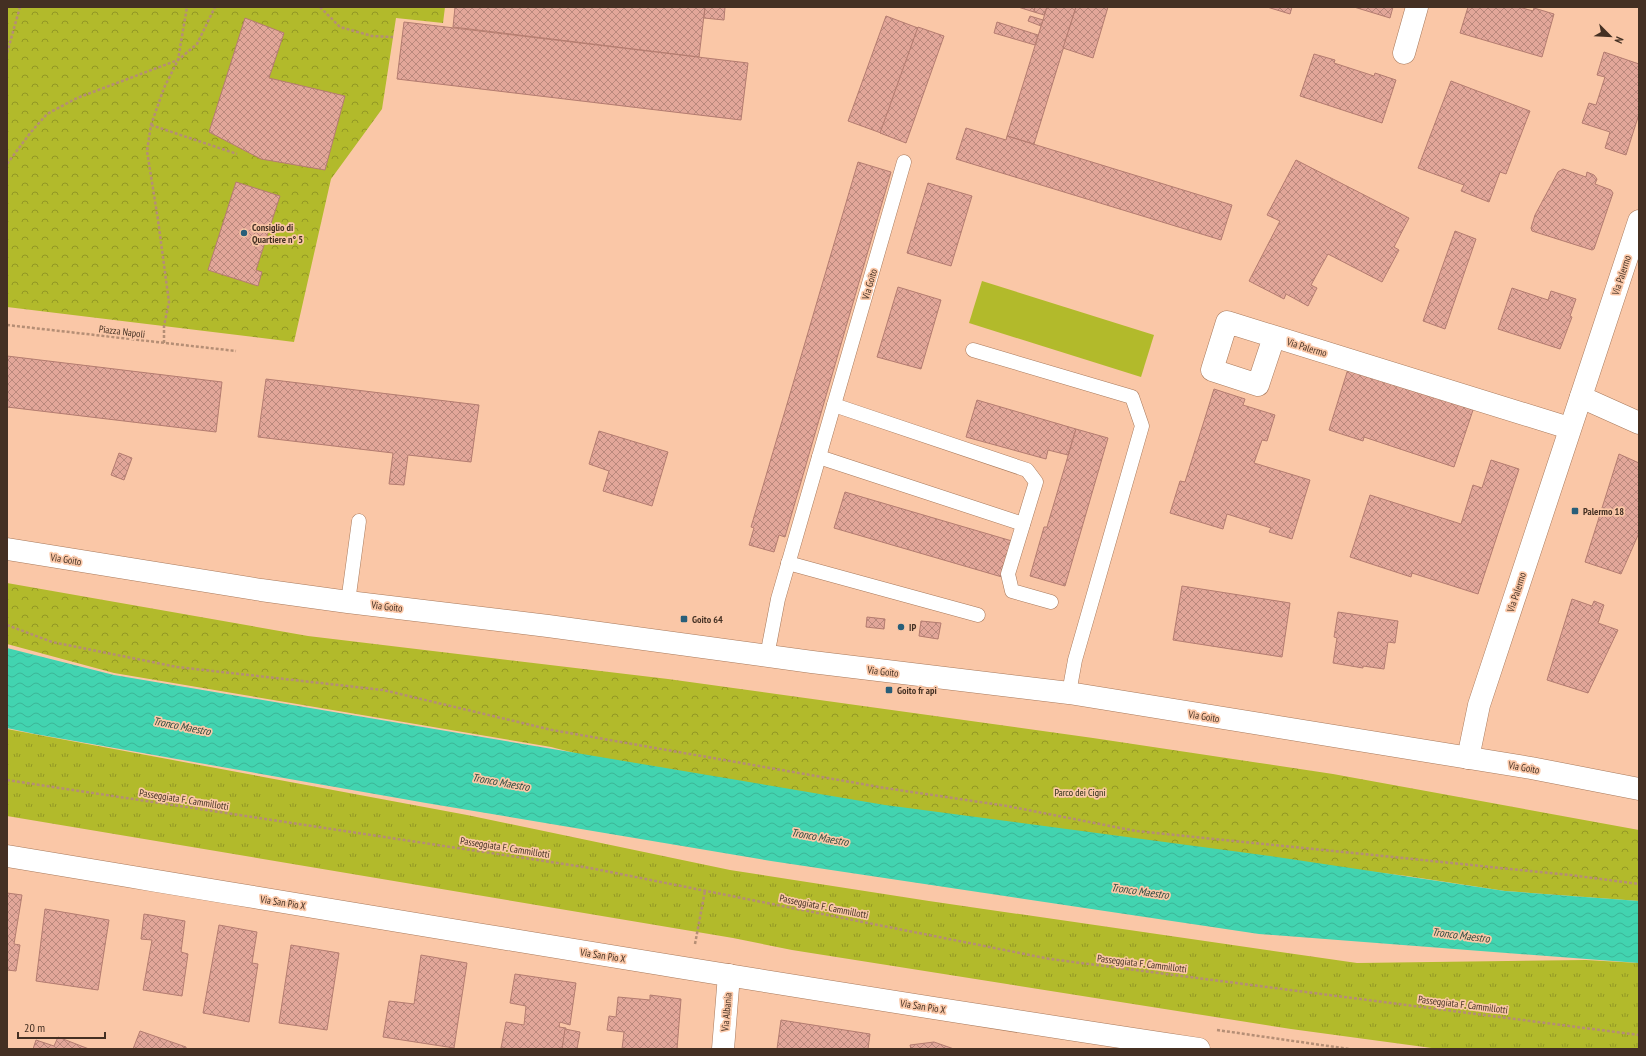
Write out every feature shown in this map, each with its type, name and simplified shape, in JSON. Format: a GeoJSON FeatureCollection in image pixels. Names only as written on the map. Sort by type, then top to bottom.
{"type":"FeatureCollection","features":[{"type":"Feature","properties":{"kind":"street"},"geometry":{"type":"LineString","coordinates":[[1404,53],[1417,7]]}},
{"type":"Feature","properties":{"kind":"street","name":"Via Palermo"},"geometry":{"type":"LineString","coordinates":[[1468,758],[1479,705],[1569,428],[1581,397],[1639,221]]}},
{"type":"Feature","properties":{"kind":"street","name":"Via Palermo"},"geometry":{"type":"LineString","coordinates":[[1274,337],[1569,428]]}},
{"type":"Feature","properties":{"kind":"street"},"geometry":{"type":"LineString","coordinates":[[1581,397],[1639,422]]}},
{"type":"Feature","properties":{"kind":"street","name":"Via Goito"},"geometry":{"type":"LineString","coordinates":[[7,549],[146,572],[348,602],[540,625],[767,656],[1069,693],[1553,772],[1639,789]]}},
{"type":"Feature","properties":{"kind":"street","name":"Via San Pio X"},"geometry":{"type":"LineString","coordinates":[[7,856],[729,975],[1200,1049]]}},
{"type":"Feature","properties":{"kind":"street","name":"Via Albania"},"geometry":{"type":"LineString","coordinates":[[723,1049],[729,975]]}},
{"type":"Feature","properties":{"kind":"lane","name":"Via Goito"},"geometry":{"type":"LineString","coordinates":[[767,656],[778,599],[904,162]]}},
{"type":"Feature","properties":{"kind":"lane"},"geometry":{"type":"LineString","coordinates":[[973,350],[1132,396],[1142,426],[1075,660],[1069,693]]}},
{"type":"Feature","properties":{"kind":"lane"},"geometry":{"type":"LineString","coordinates":[[834,405],[1027,470],[1036,482],[1008,574],[1012,591],[1051,602]]}},
{"type":"Feature","properties":{"kind":"lane"},"geometry":{"type":"LineString","coordinates":[[819,457],[1023,524]]}},
{"type":"Feature","properties":{"kind":"lane"},"geometry":{"type":"LineString","coordinates":[[348,602],[359,521]]}},
{"type":"Feature","properties":{"kind":"lane"},"geometry":{"type":"LineString","coordinates":[[788,563],[978,615]]}},
{"type":"Feature","properties":{"kind":"path"},"geometry":{"type":"LineString","coordinates":[[7,53],[20,7]]}},
{"type":"Feature","properties":{"kind":"path"},"geometry":{"type":"LineString","coordinates":[[164,344],[164,326],[169,302],[147,151],[151,125],[164,88],[178,60],[187,7]]}},
{"type":"Feature","properties":{"kind":"path"},"geometry":{"type":"LineString","coordinates":[[7,164],[47,114],[77,98],[178,60],[197,44],[215,7]]}},
{"type":"Feature","properties":{"kind":"path"},"geometry":{"type":"LineString","coordinates":[[320,7],[340,28],[372,36],[393,36]]}},
{"type":"Feature","properties":{"kind":"path"},"geometry":{"type":"LineString","coordinates":[[151,125],[237,154]]}},
{"type":"Feature","properties":{"kind":"path","name":"Piazza Napoli"},"geometry":{"type":"LineString","coordinates":[[7,326],[236,352]]}},
{"type":"Feature","properties":{"kind":"path"},"geometry":{"type":"LineString","coordinates":[[7,625],[52,642],[177,667],[384,690],[552,730],[885,788],[1007,806],[1136,830],[1570,875],[1639,884]]}},
{"type":"Feature","properties":{"kind":"path","name":"Passeggiata F. Cammillotti"},"geometry":{"type":"LineString","coordinates":[[7,780],[590,868],[1050,959],[1639,1035]]}},
{"type":"Feature","properties":{"kind":"path"},"geometry":{"type":"LineString","coordinates":[[695,947],[706,891]]}},
{"type":"Feature","properties":{"kind":"green space"},"geometry":{"type":"Polygon","coordinates":[[[7,7],[445,7],[443,23],[396,18],[382,109],[331,179],[294,342],[7,307],[7,7]]]}},
{"type":"Feature","properties":{"kind":"green space"},"geometry":{"type":"Polygon","coordinates":[[[982,281],[1154,335],[1141,377],[969,323],[982,281]]]}},
{"type":"Feature","properties":{"kind":"green space","name":"Parco dei Cigni"},"geometry":{"type":"Polygon","coordinates":[[[7,583],[308,636],[668,679],[1093,738],[1333,774],[1639,830],[1639,901],[1505,891],[1407,876],[742,796],[551,747],[114,673],[7,644],[7,583]]]}},
{"type":"Feature","properties":{"kind":"green space"},"geometry":{"type":"Polygon","coordinates":[[[7,729],[467,815],[730,870],[929,901],[1357,963],[1586,960],[1639,963],[1639,1049],[1439,1049],[1291,1029],[792,950],[733,938],[7,816],[7,729]]]}},
{"type":"Feature","properties":{"kind":"water","name":"Tronco Maestro"},"geometry":{"type":"Polygon","coordinates":[[[7,648],[114,675],[885,805],[1270,856],[1505,891],[1639,901],[1639,963],[1259,934],[771,861],[426,803],[35,734],[7,728],[7,648]]]}},
{"type":"Feature","properties":{"kind":"building"},"geometry":{"type":"Polygon","coordinates":[[[455,7],[705,7],[699,57],[453,27],[455,7]]]}},
{"type":"Feature","properties":{"kind":"building"},"geometry":{"type":"Polygon","coordinates":[[[705,7],[725,7],[724,20],[704,18],[705,7]]]}},
{"type":"Feature","properties":{"kind":"building"},"geometry":{"type":"Polygon","coordinates":[[[1018,7],[1035,7],[1034,12],[1018,7]]]}},
{"type":"Feature","properties":{"kind":"building"},"geometry":{"type":"Polygon","coordinates":[[[1035,7],[1047,7],[1044,15],[1034,12],[1035,7]]]}},
{"type":"Feature","properties":{"kind":"building"},"geometry":{"type":"Polygon","coordinates":[[[1047,7],[1076,7],[1034,144],[1007,136],[1047,7]]]}},
{"type":"Feature","properties":{"kind":"building"},"geometry":{"type":"Polygon","coordinates":[[[1076,7],[1108,7],[1093,58],[1063,48],[1076,7]]]}},
{"type":"Feature","properties":{"kind":"building"},"geometry":{"type":"Polygon","coordinates":[[[1267,7],[1292,7],[1290,14],[1267,7]]]}},
{"type":"Feature","properties":{"kind":"building"},"geometry":{"type":"Polygon","coordinates":[[[1354,7],[1393,7],[1390,18],[1354,7]]]}},
{"type":"Feature","properties":{"kind":"building"},"geometry":{"type":"Polygon","coordinates":[[[1468,7],[1519,7],[1533,11],[1534,8],[1554,14],[1542,57],[1460,33],[1468,7]]]}},
{"type":"Feature","properties":{"kind":"building"},"geometry":{"type":"Polygon","coordinates":[[[886,16],[918,28],[881,133],[848,121],[886,16]]]}},
{"type":"Feature","properties":{"kind":"building"},"geometry":{"type":"Polygon","coordinates":[[[1030,16],[1043,20],[1041,26],[1028,21],[1030,16]]]}},
{"type":"Feature","properties":{"kind":"building"},"geometry":{"type":"Polygon","coordinates":[[[245,18],[284,33],[269,78],[345,96],[325,170],[261,159],[209,132],[245,18]]]}},
{"type":"Feature","properties":{"kind":"building"},"geometry":{"type":"Polygon","coordinates":[[[404,22],[748,63],[741,120],[397,79],[404,22]]]}},
{"type":"Feature","properties":{"kind":"building"},"geometry":{"type":"Polygon","coordinates":[[[997,22],[1038,35],[1035,45],[994,33],[997,22]]]}},
{"type":"Feature","properties":{"kind":"building"},"geometry":{"type":"Polygon","coordinates":[[[918,27],[944,36],[906,143],[880,133],[918,27]]]}},
{"type":"Feature","properties":{"kind":"building"},"geometry":{"type":"Polygon","coordinates":[[[1604,52],[1639,64],[1639,114],[1626,155],[1605,148],[1610,132],[1582,123],[1589,103],[1596,105],[1605,77],[1597,75],[1604,52]]]}},
{"type":"Feature","properties":{"kind":"building"},"geometry":{"type":"Polygon","coordinates":[[[1314,54],[1335,60],[1334,63],[1374,76],[1375,73],[1396,80],[1382,123],[1300,96],[1314,54]]]}},
{"type":"Feature","properties":{"kind":"building"},"geometry":{"type":"Polygon","coordinates":[[[1451,81],[1530,111],[1506,174],[1500,172],[1489,202],[1461,191],[1464,185],[1418,168],[1451,81]]]}},
{"type":"Feature","properties":{"kind":"building"},"geometry":{"type":"Polygon","coordinates":[[[966,128],[1006,140],[1007,136],[1232,205],[1221,240],[956,159],[966,128]]]}},
{"type":"Feature","properties":{"kind":"building"},"geometry":{"type":"Polygon","coordinates":[[[1296,160],[1409,218],[1394,247],[1399,250],[1382,282],[1328,254],[1311,285],[1317,288],[1308,306],[1286,294],[1284,299],[1249,281],[1280,221],[1267,215],[1296,160]]]}},
{"type":"Feature","properties":{"kind":"building"},"geometry":{"type":"Polygon","coordinates":[[[858,162],[891,172],[785,537],[779,535],[774,552],[749,545],[754,528],[751,527],[858,162]]]}},
{"type":"Feature","properties":{"kind":"building"},"geometry":{"type":"Polygon","coordinates":[[[1563,169],[1586,177],[1587,172],[1594,175],[1597,179],[1595,184],[1611,190],[1613,193],[1594,249],[1592,250],[1532,231],[1531,228],[1535,215],[1558,172],[1563,169]]]}},
{"type":"Feature","properties":{"kind":"building","name":"Consiglio di Quartiere n° 5"},"geometry":{"type":"Polygon","coordinates":[[[236,182],[280,196],[256,270],[262,272],[258,286],[208,270],[236,182]]]}},
{"type":"Feature","properties":{"kind":"building"},"geometry":{"type":"Polygon","coordinates":[[[928,183],[972,196],[951,266],[907,253],[928,183]]]}},
{"type":"Feature","properties":{"kind":"building"},"geometry":{"type":"Polygon","coordinates":[[[1455,231],[1476,239],[1445,329],[1423,321],[1455,231]]]}},
{"type":"Feature","properties":{"kind":"building"},"geometry":{"type":"Polygon","coordinates":[[[898,287],[941,300],[921,369],[877,357],[898,287]]]}},
{"type":"Feature","properties":{"kind":"building"},"geometry":{"type":"Polygon","coordinates":[[[1512,288],[1548,300],[1551,291],[1576,299],[1570,316],[1572,317],[1560,349],[1498,329],[1512,288]]]}},
{"type":"Feature","properties":{"kind":"building"},"geometry":{"type":"Polygon","coordinates":[[[7,356],[222,382],[216,432],[7,407],[7,356]]]}},
{"type":"Feature","properties":{"kind":"building"},"geometry":{"type":"Polygon","coordinates":[[[1348,369],[1474,407],[1454,467],[1364,437],[1363,441],[1329,430],[1348,369]]]}},
{"type":"Feature","properties":{"kind":"building"},"geometry":{"type":"Polygon","coordinates":[[[266,379],[479,405],[471,462],[408,455],[404,485],[389,484],[393,453],[258,437],[266,379]]]}},
{"type":"Feature","properties":{"kind":"building"},"geometry":{"type":"Polygon","coordinates":[[[1214,389],[1245,399],[1243,405],[1275,415],[1267,441],[1262,440],[1254,463],[1310,480],[1292,539],[1269,532],[1271,528],[1227,514],[1223,529],[1170,513],[1180,481],[1185,482],[1214,389]]]}},
{"type":"Feature","properties":{"kind":"building"},"geometry":{"type":"Polygon","coordinates":[[[977,400],[1076,429],[1068,455],[1048,450],[1046,459],[966,437],[977,400]]]}},
{"type":"Feature","properties":{"kind":"building"},"geometry":{"type":"Polygon","coordinates":[[[1076,429],[1108,438],[1065,586],[1030,576],[1044,527],[1047,527],[1076,429]]]}},
{"type":"Feature","properties":{"kind":"building"},"geometry":{"type":"Polygon","coordinates":[[[599,431],[668,452],[652,506],[603,491],[609,471],[589,464],[599,431]]]}},
{"type":"Feature","properties":{"kind":"building"},"geometry":{"type":"Polygon","coordinates":[[[119,453],[132,458],[124,480],[111,475],[119,453]]]}},
{"type":"Feature","properties":{"kind":"building"},"geometry":{"type":"Polygon","coordinates":[[[1619,454],[1639,463],[1639,533],[1621,574],[1585,562],[1619,454]]]}},
{"type":"Feature","properties":{"kind":"building"},"geometry":{"type":"Polygon","coordinates":[[[1491,460],[1519,469],[1478,594],[1412,573],[1411,577],[1350,557],[1370,495],[1461,524],[1473,485],[1482,488],[1491,460]]]}},
{"type":"Feature","properties":{"kind":"building"},"geometry":{"type":"Polygon","coordinates":[[[845,492],[1012,541],[1002,577],[834,528],[845,492]]]}},
{"type":"Feature","properties":{"kind":"building"},"geometry":{"type":"Polygon","coordinates":[[[1182,586],[1290,603],[1282,657],[1173,640],[1182,586]]]}},
{"type":"Feature","properties":{"kind":"building"},"geometry":{"type":"Polygon","coordinates":[[[1572,599],[1592,606],[1594,601],[1604,605],[1598,623],[1618,630],[1588,693],[1547,680],[1572,599]]]}},
{"type":"Feature","properties":{"kind":"building"},"geometry":{"type":"Polygon","coordinates":[[[1338,612],[1398,621],[1395,643],[1388,642],[1384,669],[1363,666],[1363,668],[1333,663],[1337,638],[1334,637],[1338,612]]]}},
{"type":"Feature","properties":{"kind":"building"},"geometry":{"type":"Polygon","coordinates":[[[867,617],[885,619],[884,629],[866,627],[867,617]]]}},
{"type":"Feature","properties":{"kind":"building"},"geometry":{"type":"Polygon","coordinates":[[[921,621],[941,623],[938,639],[919,636],[921,621]]]}},
{"type":"Feature","properties":{"kind":"building"},"geometry":{"type":"Polygon","coordinates":[[[7,893],[22,895],[14,944],[20,945],[16,971],[7,970],[7,893]]]}},
{"type":"Feature","properties":{"kind":"building"},"geometry":{"type":"Polygon","coordinates":[[[45,909],[109,920],[98,990],[36,981],[45,909]]]}},
{"type":"Feature","properties":{"kind":"building"},"geometry":{"type":"Polygon","coordinates":[[[144,914],[185,921],[181,952],[188,954],[182,996],[143,990],[152,940],[141,939],[144,914]]]}},
{"type":"Feature","properties":{"kind":"building"},"geometry":{"type":"Polygon","coordinates":[[[219,925],[257,932],[252,963],[258,964],[249,1022],[203,1013],[219,925]]]}},
{"type":"Feature","properties":{"kind":"building"},"geometry":{"type":"Polygon","coordinates":[[[291,945],[339,953],[327,1030],[279,1023],[291,945]]]}},
{"type":"Feature","properties":{"kind":"building"},"geometry":{"type":"Polygon","coordinates":[[[421,955],[467,963],[454,1048],[383,1037],[389,1001],[414,1004],[421,955]]]}},
{"type":"Feature","properties":{"kind":"building"},"geometry":{"type":"Polygon","coordinates":[[[515,974],[576,983],[570,1025],[560,1022],[559,1027],[566,1028],[562,1049],[501,1048],[506,1022],[524,1025],[526,1006],[510,1003],[515,974]]]}},
{"type":"Feature","properties":{"kind":"building"},"geometry":{"type":"Polygon","coordinates":[[[650,995],[681,999],[677,1049],[622,1049],[624,1032],[607,1030],[609,1016],[616,1017],[618,997],[650,1000],[650,995]]]}},
{"type":"Feature","properties":{"kind":"building"},"geometry":{"type":"Polygon","coordinates":[[[781,1020],[870,1034],[868,1049],[777,1049],[781,1020]]]}},
{"type":"Feature","properties":{"kind":"building"},"geometry":{"type":"Polygon","coordinates":[[[565,1029],[580,1032],[577,1049],[562,1049],[565,1029]]]}},
{"type":"Feature","properties":{"kind":"building"},"geometry":{"type":"Polygon","coordinates":[[[140,1031],[186,1047],[186,1049],[133,1049],[140,1031]]]}},
{"type":"Feature","properties":{"kind":"building"},"geometry":{"type":"Polygon","coordinates":[[[58,1037],[89,1049],[33,1049],[36,1040],[54,1046],[58,1037]]]}},
{"type":"Feature","properties":{"kind":"building"},"geometry":{"type":"Polygon","coordinates":[[[934,1042],[954,1049],[911,1049],[910,1045],[934,1042]]]}},
{"type":"Feature","properties":{"kind":"place","name":"Consiglio di Quartiere n° 5"},"geometry":{"type":"Point","coordinates":[244,233]}},
{"type":"Feature","properties":{"kind":"place","name":"Palermo 18"},"geometry":{"type":"Point","coordinates":[1575,511]}},
{"type":"Feature","properties":{"kind":"place","name":"Goito 64"},"geometry":{"type":"Point","coordinates":[684,619]}},
{"type":"Feature","properties":{"kind":"place","name":"IP"},"geometry":{"type":"Point","coordinates":[901,627]}},
{"type":"Feature","properties":{"kind":"place","name":"Goito fr api"},"geometry":{"type":"Point","coordinates":[889,690]}}]}
